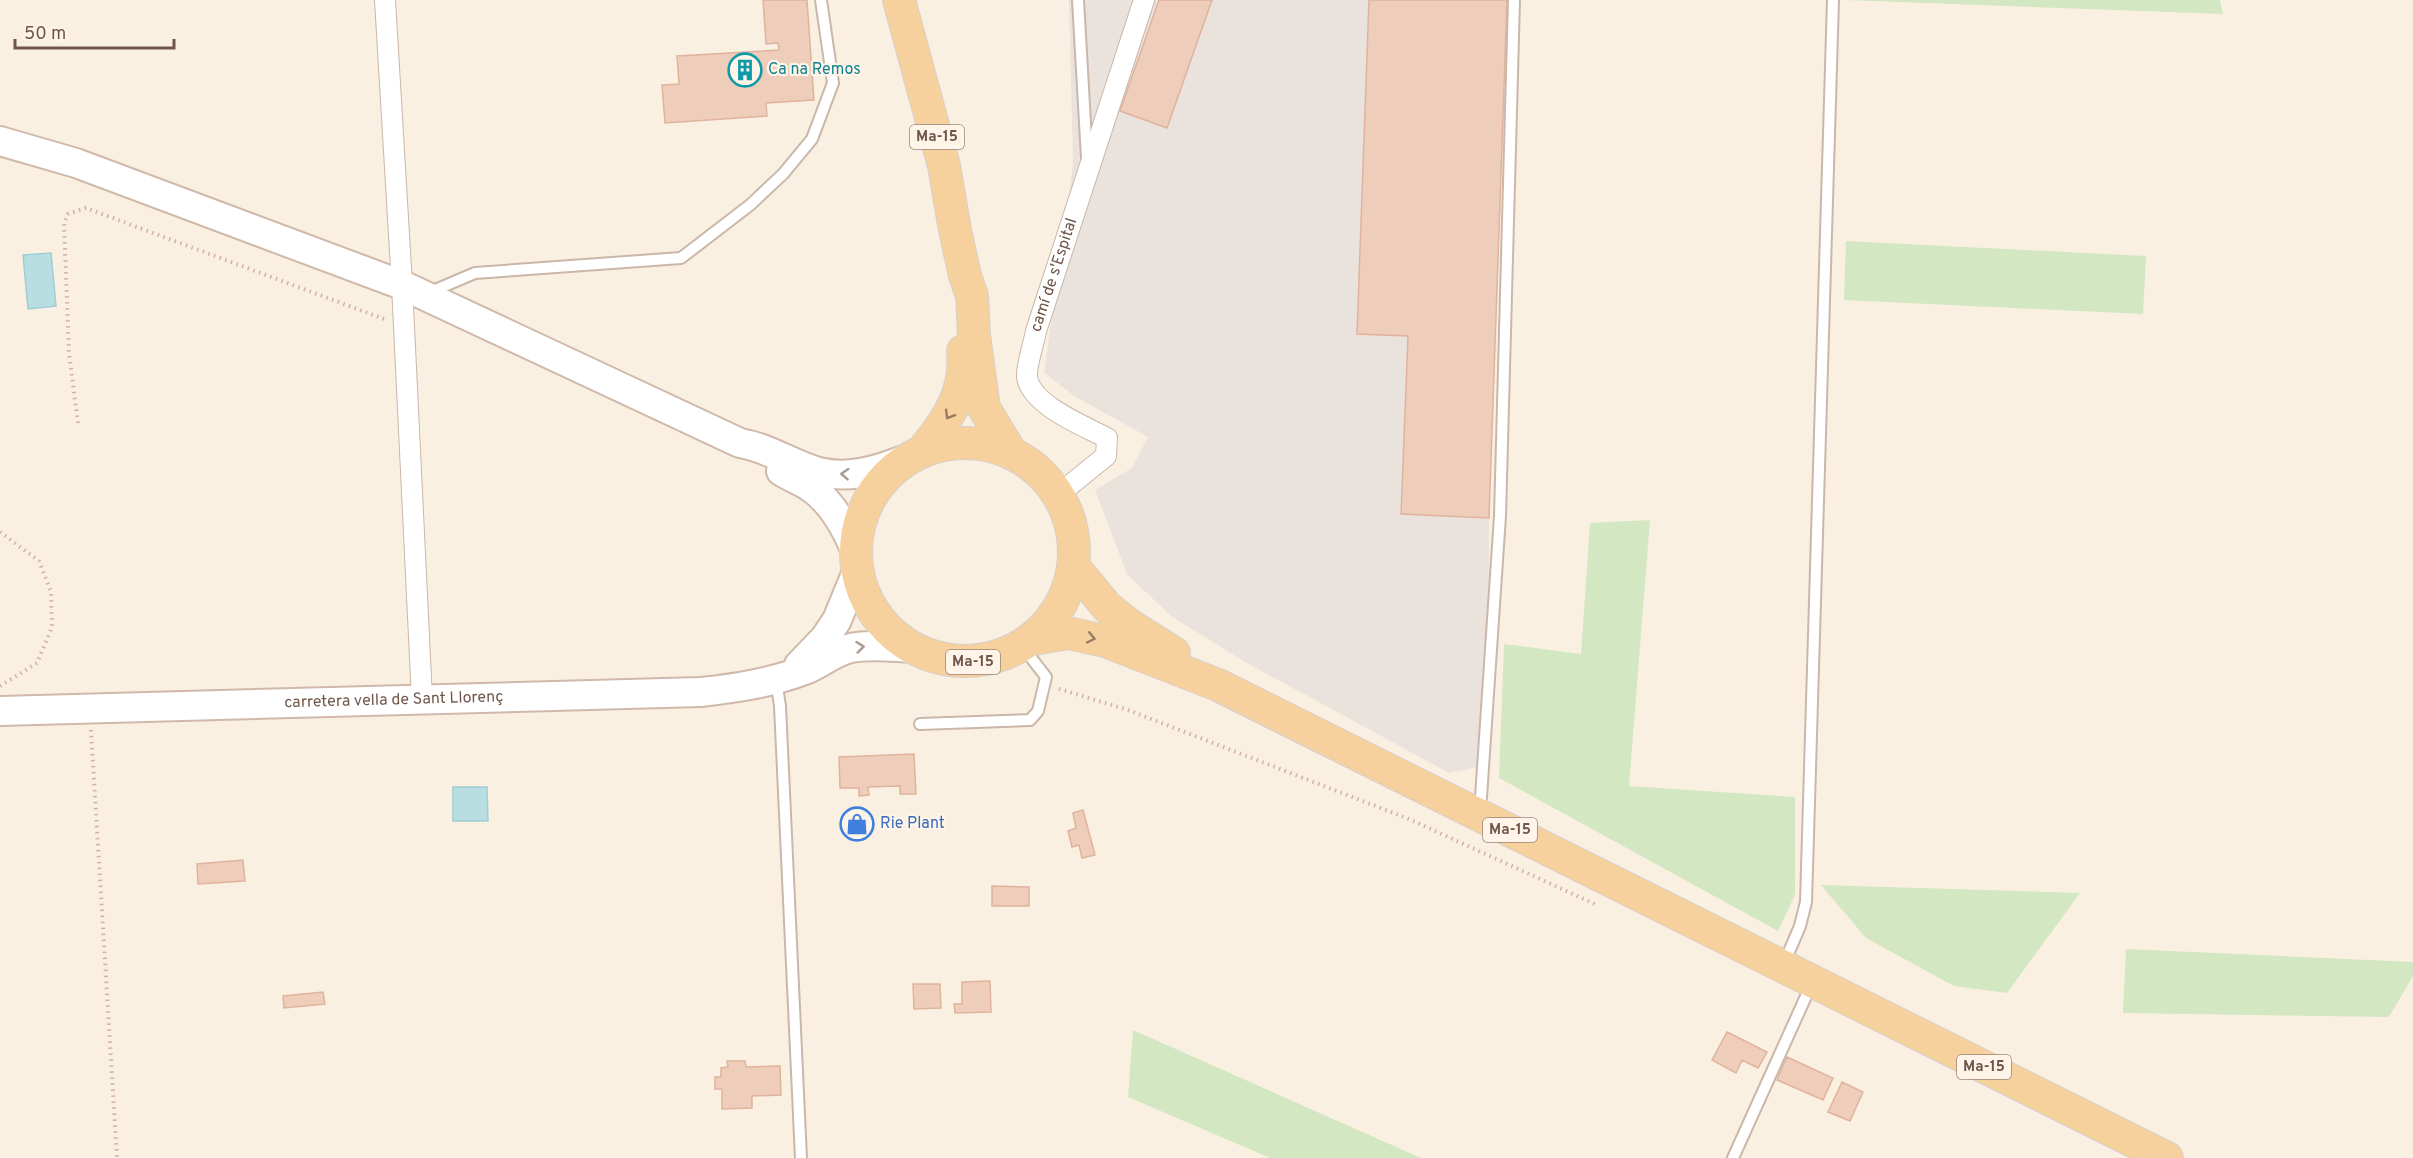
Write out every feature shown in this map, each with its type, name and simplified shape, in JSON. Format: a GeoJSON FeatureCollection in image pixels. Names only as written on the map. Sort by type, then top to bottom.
{"type":"FeatureCollection","features":[{"type":"Feature","properties":{"kind":"main road","name":"Ma-15"},"geometry":{"type":"LineString","coordinates":[[899,0],[944,166],[965,276],[972,296],[974,334],[984,408],[1010,452]]}},
{"type":"Feature","properties":{"kind":"main road"},"geometry":{"type":"LineString","coordinates":[[0,141],[76,163],[413,290],[741,443],[760,446],[820,472],[855,475],[879,470],[913,455]]}},
{"type":"Feature","properties":{"kind":"main road","name":"Ma-15"},"geometry":{"type":"LineString","coordinates":[[913,455],[938,445],[975,442],[1010,452],[1041,472],[1059,494],[1075,545],[1074,567],[1061,607],[1027,642],[1011,652],[971,662],[929,656],[911,648],[886,629],[863,594],[855,560],[869,495],[913,455],[948,418],[958,399],[964,358],[960,297],[965,276]]}},
{"type":"Feature","properties":{"kind":"main road"},"geometry":{"type":"LineString","coordinates":[[741,443],[753,457],[810,487],[836,513],[845,525],[855,560],[837,620],[825,638],[781,678]]}},
{"type":"Feature","properties":{"kind":"main road","name":"Ma-15"},"geometry":{"type":"LineString","coordinates":[[1074,567],[1107,607],[1119,617],[1204,672],[1218,685]]}},
{"type":"Feature","properties":{"kind":"main road","name":"Ma-15"},"geometry":{"type":"LineString","coordinates":[[1027,642],[1068,633],[1105,641],[1218,685],[2167,1158]]}},
{"type":"Feature","properties":{"kind":"main road","name":"carretera vella de Sant Llorenç"},"geometry":{"type":"LineString","coordinates":[[0,711],[701,692],[752,686],[781,678],[814,666],[849,648],[869,646],[911,648]]}},
{"type":"Feature","properties":{"kind":"street"},"geometry":{"type":"LineString","coordinates":[[385,0],[413,290],[404,327],[422,699]]}},
{"type":"Feature","properties":{"kind":"street","name":"camí de s'Espital"},"geometry":{"type":"LineString","coordinates":[[1059,494],[1106,456],[1107,438],[1048,406],[1033,392],[1027,376],[1036,331],[1144,0]]}},
{"type":"Feature","properties":{"kind":"lane"},"geometry":{"type":"LineString","coordinates":[[413,290],[475,273],[681,258],[750,205],[783,174],[812,139],[833,83],[821,0]]}},
{"type":"Feature","properties":{"kind":"lane"},"geometry":{"type":"LineString","coordinates":[[1078,0],[1088,172]]}},
{"type":"Feature","properties":{"kind":"lane"},"geometry":{"type":"LineString","coordinates":[[1480,815],[1500,516],[1514,0]]}},
{"type":"Feature","properties":{"kind":"lane"},"geometry":{"type":"LineString","coordinates":[[1783,966],[1800,926],[1806,902],[1833,0]]}},
{"type":"Feature","properties":{"kind":"lane"},"geometry":{"type":"LineString","coordinates":[[920,724],[1030,720],[1038,711],[1046,677],[1027,642]]}},
{"type":"Feature","properties":{"kind":"lane"},"geometry":{"type":"LineString","coordinates":[[781,678],[780,706],[801,1158]]}},
{"type":"Feature","properties":{"kind":"lane"},"geometry":{"type":"LineString","coordinates":[[1733,1158],[1813,981]]}},
{"type":"Feature","properties":{"kind":"path"},"geometry":{"type":"LineString","coordinates":[[78,423],[69,353],[64,223],[68,214],[86,208],[404,327]]}},
{"type":"Feature","properties":{"kind":"path"},"geometry":{"type":"LineString","coordinates":[[0,532],[39,561],[51,592],[52,627],[37,663],[0,686]]}},
{"type":"Feature","properties":{"kind":"path"},"geometry":{"type":"LineString","coordinates":[[1044,684],[1128,710],[1409,819],[1606,909]]}},
{"type":"Feature","properties":{"kind":"path"},"geometry":{"type":"LineString","coordinates":[[90,708],[117,1158]]}},
{"type":"Feature","properties":{"kind":"shaded area"},"geometry":{"type":"Polygon","coordinates":[[[1069,0],[1508,0],[1489,518],[1488,765],[1449,773],[1245,662],[1171,616],[1127,574],[1095,490],[1132,468],[1148,437],[1076,397],[1044,373],[1073,165],[1069,0]]]}},
{"type":"Feature","properties":{"kind":"green space"},"geometry":{"type":"Polygon","coordinates":[[[1845,0],[2220,0],[2223,14],[1845,0]]]}},
{"type":"Feature","properties":{"kind":"green space"},"geometry":{"type":"Polygon","coordinates":[[[1846,241],[2146,256],[2143,314],[1844,300],[1846,241]]]}},
{"type":"Feature","properties":{"kind":"green space"},"geometry":{"type":"Polygon","coordinates":[[[1650,520],[1629,786],[1795,797],[1795,895],[1778,931],[1499,778],[1504,644],[1581,654],[1590,523],[1650,520]]]}},
{"type":"Feature","properties":{"kind":"green space"},"geometry":{"type":"Polygon","coordinates":[[[1821,885],[2080,893],[2007,993],[1954,986],[1866,938],[1821,885]]]}},
{"type":"Feature","properties":{"kind":"green space"},"geometry":{"type":"Polygon","coordinates":[[[2126,949],[2413,962],[2413,976],[2389,1017],[2123,1013],[2126,949]]]}},
{"type":"Feature","properties":{"kind":"green space"},"geometry":{"type":"Polygon","coordinates":[[[1133,1030],[1421,1158],[1270,1158],[1128,1097],[1133,1030]]]}},
{"type":"Feature","properties":{"kind":"water"},"geometry":{"type":"Polygon","coordinates":[[[51,253],[56,306],[28,309],[23,255],[51,253]]]}},
{"type":"Feature","properties":{"kind":"water"},"geometry":{"type":"Polygon","coordinates":[[[453,787],[487,787],[488,821],[453,821],[453,787]]]}},
{"type":"Feature","properties":{"kind":"building","name":"Ca na Remos"},"geometry":{"type":"Polygon","coordinates":[[[763,0],[807,0],[814,100],[766,103],[767,116],[665,123],[662,85],[679,84],[677,56],[779,50],[778,43],[766,44],[763,0]]]}},
{"type":"Feature","properties":{"kind":"building"},"geometry":{"type":"Polygon","coordinates":[[[1159,0],[1212,0],[1167,128],[1120,111],[1159,0]]]}},
{"type":"Feature","properties":{"kind":"building"},"geometry":{"type":"Polygon","coordinates":[[[1369,0],[1507,0],[1489,518],[1401,514],[1408,336],[1357,334],[1369,0]]]}},
{"type":"Feature","properties":{"kind":"building"},"geometry":{"type":"Polygon","coordinates":[[[914,754],[916,794],[900,794],[900,786],[868,787],[869,795],[859,796],[859,788],[840,788],[839,757],[914,754]]]}},
{"type":"Feature","properties":{"kind":"building"},"geometry":{"type":"Polygon","coordinates":[[[1083,810],[1095,855],[1082,858],[1079,845],[1072,847],[1068,831],[1076,828],[1073,813],[1083,810]]]}},
{"type":"Feature","properties":{"kind":"building"},"geometry":{"type":"Polygon","coordinates":[[[243,860],[245,881],[198,884],[197,864],[243,860]]]}},
{"type":"Feature","properties":{"kind":"building"},"geometry":{"type":"Polygon","coordinates":[[[992,886],[1029,887],[1029,906],[992,906],[992,886]]]}},
{"type":"Feature","properties":{"kind":"building"},"geometry":{"type":"Polygon","coordinates":[[[990,981],[991,1012],[955,1013],[954,1004],[962,1004],[962,982],[990,981]]]}},
{"type":"Feature","properties":{"kind":"building"},"geometry":{"type":"Polygon","coordinates":[[[913,984],[940,984],[941,1008],[914,1009],[913,984]]]}},
{"type":"Feature","properties":{"kind":"building"},"geometry":{"type":"Polygon","coordinates":[[[323,992],[325,1004],[284,1008],[283,996],[323,992]]]}},
{"type":"Feature","properties":{"kind":"building"},"geometry":{"type":"Polygon","coordinates":[[[1727,1032],[1767,1052],[1758,1068],[1742,1060],[1736,1073],[1712,1060],[1727,1032]]]}},
{"type":"Feature","properties":{"kind":"building"},"geometry":{"type":"Polygon","coordinates":[[[1787,1057],[1833,1078],[1823,1100],[1777,1080],[1787,1057]]]}},
{"type":"Feature","properties":{"kind":"building"},"geometry":{"type":"Polygon","coordinates":[[[727,1061],[745,1061],[746,1067],[780,1066],[781,1095],[752,1096],[752,1108],[722,1109],[722,1089],[715,1089],[715,1077],[721,1077],[721,1068],[728,1067],[727,1061]]]}},
{"type":"Feature","properties":{"kind":"building"},"geometry":{"type":"Polygon","coordinates":[[[1842,1082],[1863,1092],[1850,1121],[1828,1112],[1842,1082]]]}},
{"type":"Feature","properties":{"kind":"place","name":"Ca na Remos"},"geometry":{"type":"Point","coordinates":[745,70]}},
{"type":"Feature","properties":{"kind":"place","name":"Rie Plant"},"geometry":{"type":"Point","coordinates":[857,824]}}]}
